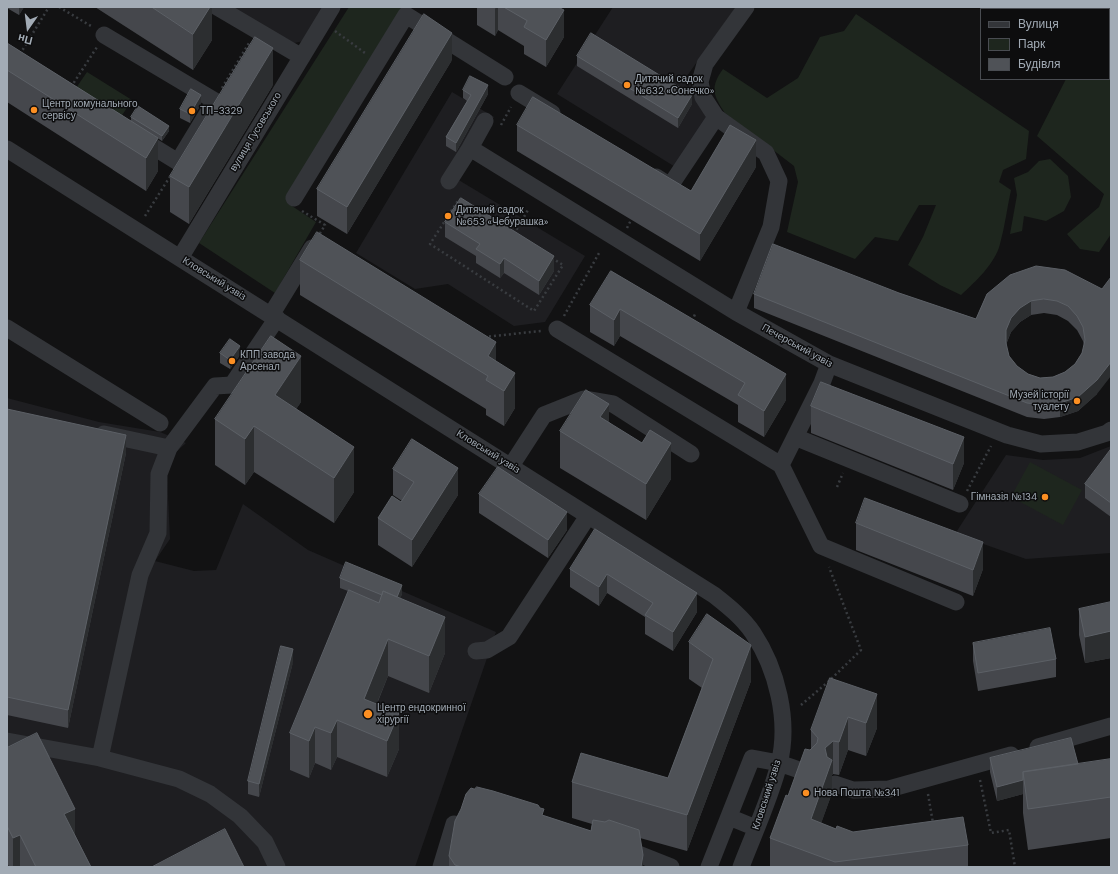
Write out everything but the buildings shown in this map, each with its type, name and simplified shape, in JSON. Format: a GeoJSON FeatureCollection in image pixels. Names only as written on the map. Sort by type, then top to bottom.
{"type":"FeatureCollection","features":[{"type":"Feature","properties":{"kind":"street"},"geometry":{"type":"LineString","coordinates":[[217,7],[302,57]]}},
{"type":"Feature","properties":{"kind":"street","name":"вулиця Гусовського"},"geometry":{"type":"LineString","coordinates":[[180,258],[332,7]]}},
{"type":"Feature","properties":{"kind":"street"},"geometry":{"type":"LineString","coordinates":[[736,312],[771,227],[780,182],[766,153],[716,117],[703,97],[700,82],[705,64],[746,7]]}},
{"type":"Feature","properties":{"kind":"street"},"geometry":{"type":"LineString","coordinates":[[294,198],[376,62],[409,11],[505,77]]}},
{"type":"Feature","properties":{"kind":"street"},"geometry":{"type":"LineString","coordinates":[[104,35],[215,101],[178,162],[126,130]]}},
{"type":"Feature","properties":{"kind":"street"},"geometry":{"type":"LineString","coordinates":[[519,93],[565,121]]}},
{"type":"Feature","properties":{"kind":"street"},"geometry":{"type":"LineString","coordinates":[[644,169],[670,186],[716,117]]}},
{"type":"Feature","properties":{"kind":"street"},"geometry":{"type":"LineString","coordinates":[[449,181],[485,121]]}},
{"type":"Feature","properties":{"kind":"street","name":"Печерський узвіз"},"geometry":{"type":"LineString","coordinates":[[470,148],[508,173],[736,312],[829,364],[1007,435],[1041,444],[1078,442],[1107,433],[1111,430]]}},
{"type":"Feature","properties":{"kind":"street","name":"Кловський узвіз"},"geometry":{"type":"LineString","coordinates":[[7,149],[274,316],[714,595],[735,612],[753,632],[765,656],[779,695],[782,721],[779,763],[741,867]]}},
{"type":"Feature","properties":{"kind":"street"},"geometry":{"type":"LineString","coordinates":[[100,758],[140,575],[158,533],[159,474],[168,448],[215,386],[232,385],[274,316],[314,244],[328,253]]}},
{"type":"Feature","properties":{"kind":"street"},"geometry":{"type":"LineString","coordinates":[[7,328],[160,423]]}},
{"type":"Feature","properties":{"kind":"street"},"geometry":{"type":"LineString","coordinates":[[557,329],[781,465],[821,546],[956,602]]}},
{"type":"Feature","properties":{"kind":"street"},"geometry":{"type":"LineString","coordinates":[[781,465],[822,383],[829,364]]}},
{"type":"Feature","properties":{"kind":"street"},"geometry":{"type":"LineString","coordinates":[[511,466],[544,415],[584,399],[613,404],[691,454]]}},
{"type":"Feature","properties":{"kind":"street"},"geometry":{"type":"LineString","coordinates":[[92,431],[168,448]]}},
{"type":"Feature","properties":{"kind":"street"},"geometry":{"type":"LineString","coordinates":[[795,437],[960,504]]}},
{"type":"Feature","properties":{"kind":"street"},"geometry":{"type":"LineString","coordinates":[[476,651],[487,650],[509,637],[588,516]]}},
{"type":"Feature","properties":{"kind":"street"},"geometry":{"type":"LineString","coordinates":[[835,784],[853,790],[889,789],[978,765],[1111,726]]}},
{"type":"Feature","properties":{"kind":"street"},"geometry":{"type":"LineString","coordinates":[[7,741],[100,758],[179,779],[210,794],[240,816],[265,842],[277,867]]}},
{"type":"Feature","properties":{"kind":"street"},"geometry":{"type":"LineString","coordinates":[[709,867],[752,758],[779,763],[802,771]]}},
{"type":"Feature","properties":{"kind":"street"},"geometry":{"type":"LineString","coordinates":[[729,817],[756,828]]}},
{"type":"Feature","properties":{"kind":"street"},"geometry":{"type":"LineString","coordinates":[[441,867],[454,824],[490,834]]}},
{"type":"Feature","properties":{"kind":"street"},"geometry":{"type":"LineString","coordinates":[[607,842],[671,867]]}},
{"type":"Feature","properties":{"kind":"path"},"geometry":{"type":"LineString","coordinates":[[19,56],[49,7]]}},
{"type":"Feature","properties":{"kind":"path"},"geometry":{"type":"LineString","coordinates":[[59,7],[104,35],[67,94]]}},
{"type":"Feature","properties":{"kind":"path"},"geometry":{"type":"LineString","coordinates":[[323,23],[376,62]]}},
{"type":"Feature","properties":{"kind":"path"},"geometry":{"type":"LineString","coordinates":[[215,101],[257,30]]}},
{"type":"Feature","properties":{"kind":"path"},"geometry":{"type":"LineString","coordinates":[[146,216],[178,162]]}},
{"type":"Feature","properties":{"kind":"path"},"geometry":{"type":"LineString","coordinates":[[294,198],[295,206],[325,225]]}},
{"type":"Feature","properties":{"kind":"path"},"geometry":{"type":"LineString","coordinates":[[459,199],[514,234],[563,265],[534,310],[430,244],[459,199]]}},
{"type":"Feature","properties":{"kind":"path"},"geometry":{"type":"LineString","coordinates":[[514,234],[528,210]]}},
{"type":"Feature","properties":{"kind":"path"},"geometry":{"type":"LineString","coordinates":[[476,338],[557,329],[599,253]]}},
{"type":"Feature","properties":{"kind":"path"},"geometry":{"type":"LineString","coordinates":[[690,324],[696,312]]}},
{"type":"Feature","properties":{"kind":"path"},"geometry":{"type":"LineString","coordinates":[[960,504],[991,446],[984,444]]}},
{"type":"Feature","properties":{"kind":"path"},"geometry":{"type":"LineString","coordinates":[[802,705],[861,650],[821,546]]}},
{"type":"Feature","properties":{"kind":"path"},"geometry":{"type":"LineString","coordinates":[[978,765],[991,833],[1009,830],[1015,867]]}},
{"type":"Feature","properties":{"kind":"path"},"geometry":{"type":"LineString","coordinates":[[925,780],[935,830]]}},
{"type":"Feature","properties":{"kind":"shaded area"},"geometry":{"type":"Polygon","coordinates":[[[230,7],[324,7],[304,41],[294,43],[230,7]]]}},
{"type":"Feature","properties":{"kind":"shaded area","name":"Дитячий садок №632 «Сонечко»"},"geometry":{"type":"Polygon","coordinates":[[[613,7],[736,7],[687,76],[707,119],[677,168],[557,94],[613,7]]]}},
{"type":"Feature","properties":{"kind":"shaded area","name":"Дитячий садок №653 «Чебурашка»"},"geometry":{"type":"Polygon","coordinates":[[[452,92],[494,117],[457,179],[585,256],[545,322],[514,326],[448,284],[415,289],[356,253],[452,92]]]}},
{"type":"Feature","properties":{"kind":"shaded area"},"geometry":{"type":"Polygon","coordinates":[[[7,398],[99,422],[160,432],[186,443],[174,454],[167,474],[170,539],[155,561],[194,571],[216,570],[243,504],[308,550],[496,632],[415,867],[7,867],[7,398]]]}},
{"type":"Feature","properties":{"kind":"shaded area","name":"Гімназія №134"},"geometry":{"type":"Polygon","coordinates":[[[1111,446],[1111,553],[1026,559],[955,534],[1006,455],[1043,460],[1080,458],[1111,446]]]}},
{"type":"Feature","properties":{"kind":"green space"},"geometry":{"type":"Polygon","coordinates":[[[349,7],[409,7],[289,204],[316,222],[275,293],[199,243],[349,7]]]}},
{"type":"Feature","properties":{"kind":"green space"},"geometry":{"type":"Polygon","coordinates":[[[856,14],[1029,131],[1026,159],[1003,170],[999,182],[1011,190],[1000,244],[994,259],[984,272],[961,295],[940,285],[908,265],[923,237],[936,205],[919,205],[898,241],[875,237],[855,259],[787,232],[798,182],[794,166],[725,113],[716,96],[716,81],[723,69],[767,98],[798,78],[820,37],[844,31],[856,14]]]}},
{"type":"Feature","properties":{"kind":"green space"},"geometry":{"type":"Polygon","coordinates":[[[1110,54],[1111,234],[1099,252],[1080,249],[1067,234],[1099,207],[1104,194],[1037,136],[1065,80],[1110,80],[1110,54]]]}},
{"type":"Feature","properties":{"kind":"green space"},"geometry":{"type":"Polygon","coordinates":[[[87,72],[132,100],[119,120],[74,91],[87,72]]]}},
{"type":"Feature","properties":{"kind":"green space"},"geometry":{"type":"Polygon","coordinates":[[[1050,159],[1068,176],[1071,197],[1064,211],[1046,221],[1024,216],[1022,231],[1010,234],[1017,195],[1014,178],[1028,172],[1039,161],[1050,159]]]}},
{"type":"Feature","properties":{"kind":"green space"},"geometry":{"type":"Polygon","coordinates":[[[1030,462],[1082,490],[1063,525],[1011,497],[1030,462]]]}},
{"type":"Feature","properties":{"kind":"place","name":"Дитячий садок №632 «Сонечко»"},"geometry":{"type":"Point","coordinates":[627,85]}},
{"type":"Feature","properties":{"kind":"place","name":"Центр комунального сервісу"},"geometry":{"type":"Point","coordinates":[34,110]}},
{"type":"Feature","properties":{"kind":"place","name":"ТП-3329"},"geometry":{"type":"Point","coordinates":[192,111]}},
{"type":"Feature","properties":{"kind":"place","name":"Дитячий садок №653 «Чебурашка»"},"geometry":{"type":"Point","coordinates":[448,216]}},
{"type":"Feature","properties":{"kind":"place","name":"КПП завода Арсенал"},"geometry":{"type":"Point","coordinates":[232,361]}},
{"type":"Feature","properties":{"kind":"place","name":"Музей історії туалету"},"geometry":{"type":"Point","coordinates":[1077,401]}},
{"type":"Feature","properties":{"kind":"place","name":"Гімназія №134"},"geometry":{"type":"Point","coordinates":[1045,497]}},
{"type":"Feature","properties":{"kind":"place","name":"Центр ендокринної хірургії"},"geometry":{"type":"Point","coordinates":[368,714]}},
{"type":"Feature","properties":{"kind":"place","name":"Нова Пошта №341"},"geometry":{"type":"Point","coordinates":[806,793]}}]}
